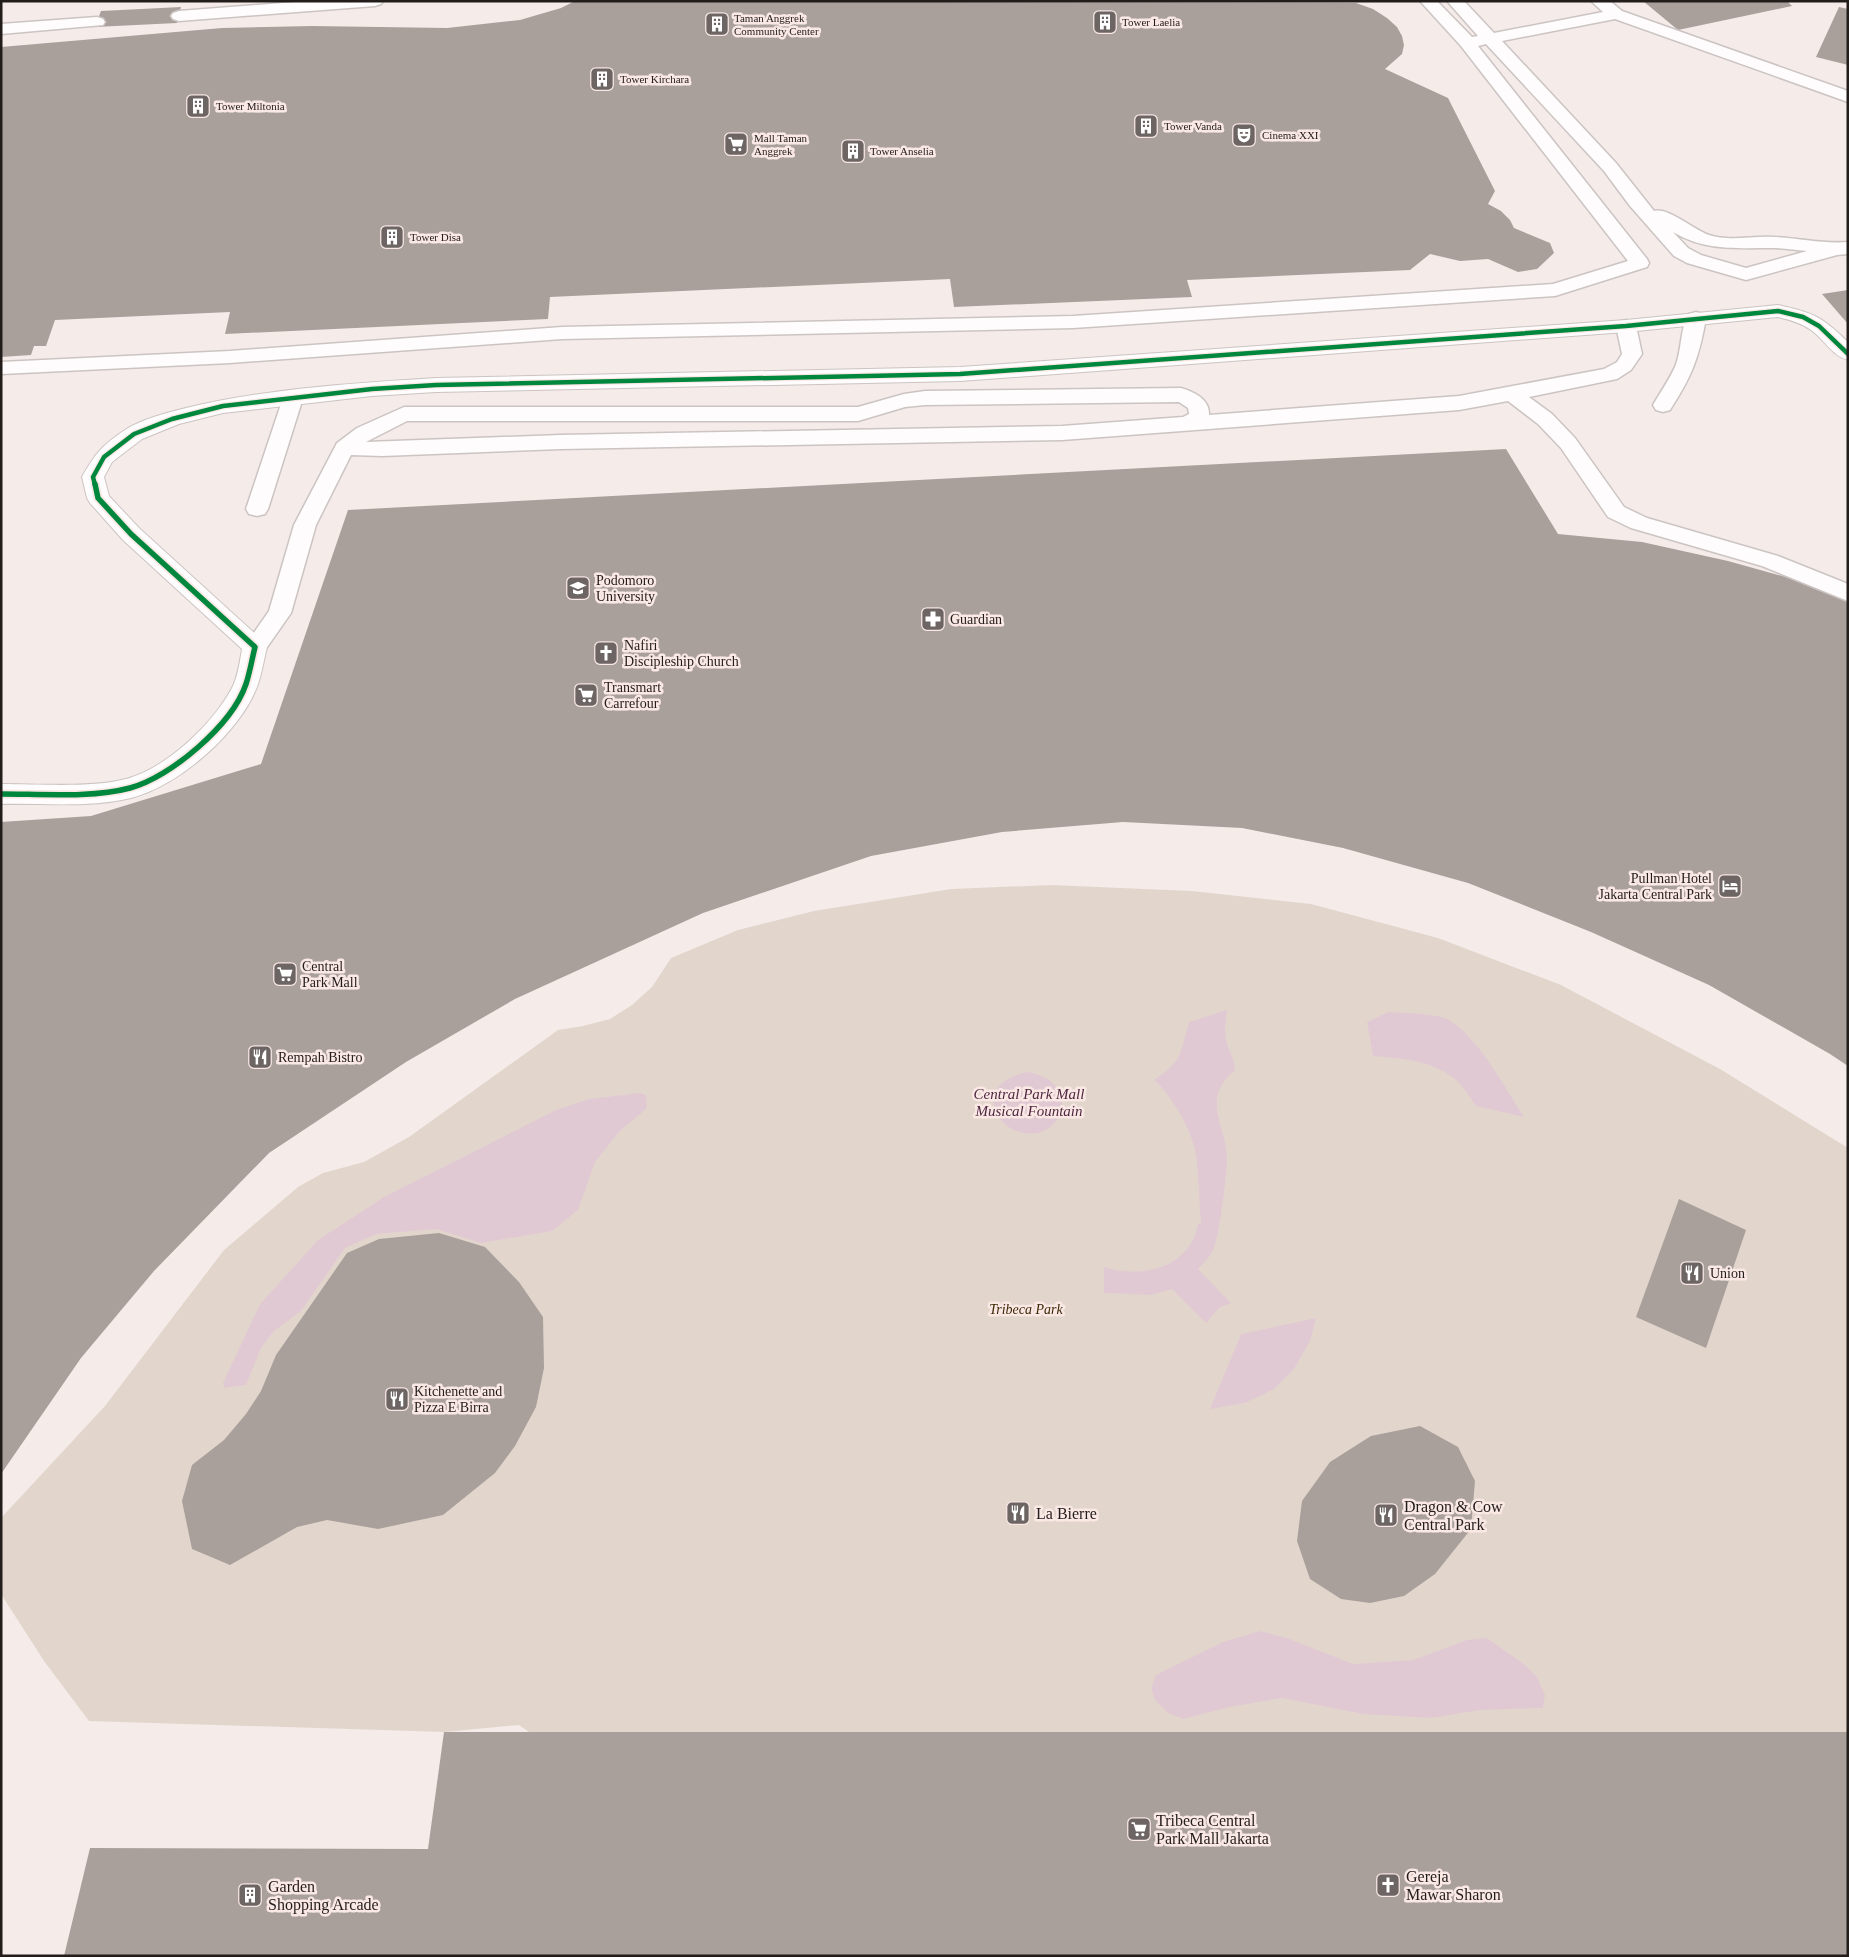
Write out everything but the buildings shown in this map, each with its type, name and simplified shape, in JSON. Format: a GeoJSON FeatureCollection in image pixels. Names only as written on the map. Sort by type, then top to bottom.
{"type":"FeatureCollection","features":[{"type":"Feature","properties":{"kind":"street"},"geometry":{"type":"LineString","coordinates":[[1,794],[102,793],[130,788],[165,773],[193,751],[225,721],[246,685],[255,647],[131,534],[98,498],[93,477],[104,457],[134,434],[172,419],[223,406],[372,389],[446,385],[960,374],[1626,326],[1778,311],[1803,317],[1819,326],[1848,354]]}},
{"type":"Feature","properties":{"kind":"lane"},"geometry":{"type":"LineString","coordinates":[[179,16],[375,1]]}},
{"type":"Feature","properties":{"kind":"lane"},"geometry":{"type":"LineString","coordinates":[[1,368],[230,357],[562,333],[1073,322],[1555,290],[1640,263],[1467,42],[1428,1]]}},
{"type":"Feature","properties":{"kind":"lane"},"geometry":{"type":"LineString","coordinates":[[1455,1],[1610,167],[1636,202],[1681,252],[1694,259],[1746,274],[1842,249]]}},
{"type":"Feature","properties":{"kind":"lane"},"geometry":{"type":"LineString","coordinates":[[1599,1],[1616,14],[1848,97]]}},
{"type":"Feature","properties":{"kind":"lane"},"geometry":{"type":"LineString","coordinates":[[1467,42],[1616,14]]}},
{"type":"Feature","properties":{"kind":"lane"},"geometry":{"type":"LineString","coordinates":[[1,29],[97,22]]}},
{"type":"Feature","properties":{"kind":"lane"},"geometry":{"type":"LineString","coordinates":[[1636,202],[1686,232],[1708,241],[1728,243],[1774,242],[1842,249]]}},
{"type":"Feature","properties":{"kind":"lane"},"geometry":{"type":"LineString","coordinates":[[1663,405],[1685,367],[1691,348],[1696,318]]}},
{"type":"Feature","properties":{"kind":"lane"},"geometry":{"type":"LineString","coordinates":[[344,448],[382,449],[560,442],[1062,433],[1459,403],[1603,376],[1624,366],[1632,354],[1626,326]]}},
{"type":"Feature","properties":{"kind":"lane"},"geometry":{"type":"LineString","coordinates":[[255,647],[280,613],[305,525],[344,448],[364,433],[404,414],[858,414],[873,412],[897,402],[925,398],[1166,394],[1181,395],[1194,400],[1200,408],[1200,414],[1196,419],[1186,424]]}},
{"type":"Feature","properties":{"kind":"lane"},"geometry":{"type":"LineString","coordinates":[[1512,394],[1545,419],[1568,443],[1616,512],[1639,523],[1770,562],[1848,593]]}},
{"type":"Feature","properties":{"kind":"lane"},"geometry":{"type":"LineString","coordinates":[[256,509],[293,398]]}},
{"type":"Feature","properties":{"kind":"lane"},"geometry":{"type":"LineString","coordinates":[[873,412],[880,425],[896,436]]}},
{"type":"Feature","properties":{"kind":"green space","name":"Tribeca Park"},"geometry":{"type":"Polygon","coordinates":[[[1051,885],[1192,891],[1311,904],[1438,938],[1561,985],[1720,1069],[1848,1148],[1848,1732],[529,1732],[519,1725],[444,1732],[89,1721],[44,1661],[1,1594],[1,1518],[105,1406],[224,1250],[298,1187],[323,1173],[364,1162],[409,1137],[558,1030],[610,1019],[632,1005],[652,987],[671,958],[738,930],[814,911],[951,889],[1051,885]]]}},
{"type":"Feature","properties":{"kind":"water"},"geometry":{"type":"Polygon","coordinates":[[[1227,1010],[1225,1036],[1235,1070],[1225,1081],[1219,1092],[1217,1102],[1226,1146],[1227,1159],[1224,1192],[1213,1251],[1198,1269],[1231,1303],[1220,1307],[1206,1323],[1172,1289],[1151,1295],[1104,1293],[1104,1267],[1134,1272],[1162,1266],[1175,1260],[1185,1251],[1193,1239],[1198,1224],[1201,1224],[1195,1150],[1189,1131],[1167,1094],[1154,1080],[1170,1067],[1179,1056],[1189,1022],[1227,1010]]]}},
{"type":"Feature","properties":{"kind":"water"},"geometry":{"type":"Polygon","coordinates":[[[1388,1012],[1436,1016],[1449,1020],[1460,1028],[1491,1064],[1524,1117],[1476,1106],[1460,1084],[1451,1076],[1431,1065],[1373,1056],[1367,1022],[1388,1012]]]}},
{"type":"Feature","properties":{"kind":"water","name":"Central Park Mall Musical Fountain"},"geometry":{"type":"Polygon","coordinates":[[[1027,1072],[1045,1078],[1056,1087],[1062,1098],[1061,1110],[1056,1121],[1047,1129],[1035,1133],[1020,1132],[1007,1126],[1001,1120],[994,1103],[994,1095],[1003,1083],[1018,1074],[1027,1072]]]}},
{"type":"Feature","properties":{"kind":"water"},"geometry":{"type":"Polygon","coordinates":[[[640,1093],[646,1095],[647,1108],[619,1132],[595,1162],[578,1210],[552,1231],[481,1243],[436,1229],[376,1234],[345,1248],[301,1311],[274,1331],[261,1348],[246,1385],[224,1388],[223,1383],[260,1304],[318,1240],[384,1197],[556,1110],[589,1099],[640,1093]]]}},
{"type":"Feature","properties":{"kind":"water"},"geometry":{"type":"Polygon","coordinates":[[[1316,1318],[1310,1341],[1294,1369],[1274,1389],[1245,1403],[1210,1409],[1241,1334],[1316,1318]]]}},
{"type":"Feature","properties":{"kind":"water"},"geometry":{"type":"Polygon","coordinates":[[[1260,1631],[1287,1638],[1353,1664],[1413,1660],[1467,1640],[1487,1638],[1524,1664],[1537,1677],[1545,1695],[1543,1708],[1481,1710],[1430,1718],[1363,1714],[1282,1698],[1230,1707],[1183,1719],[1168,1713],[1155,1700],[1151,1688],[1156,1675],[1223,1642],[1260,1631]]]}},
{"type":"Feature","properties":{"kind":"cycle path"},"geometry":{"type":"LineString","coordinates":[[1,794],[102,793],[131,788],[165,773],[193,751],[225,721],[246,685],[255,647],[131,534],[98,498],[93,477],[104,457],[134,434],[172,419],[223,406],[372,389],[436,385],[960,374],[1626,326],[1778,311],[1803,317],[1819,326],[1848,354]]}},
{"type":"Feature","properties":{"kind":"place","name":"Tower Laelia"},"geometry":{"type":"Point","coordinates":[1105,22]}},
{"type":"Feature","properties":{"kind":"place","name":"Taman Anggrek Community Center"},"geometry":{"type":"Point","coordinates":[717,24]}},
{"type":"Feature","properties":{"kind":"place","name":"Tower Kirchara"},"geometry":{"type":"Point","coordinates":[602,79]}},
{"type":"Feature","properties":{"kind":"place","name":"Tower Miltonia"},"geometry":{"type":"Point","coordinates":[198,106]}},
{"type":"Feature","properties":{"kind":"place","name":"Tower Vanda"},"geometry":{"type":"Point","coordinates":[1146,126]}},
{"type":"Feature","properties":{"kind":"place","name":"Cinema XXI"},"geometry":{"type":"Point","coordinates":[1244,135]}},
{"type":"Feature","properties":{"kind":"place","name":"Mall Taman Anggrek"},"geometry":{"type":"Point","coordinates":[736,144]}},
{"type":"Feature","properties":{"kind":"place","name":"Tower Anselia"},"geometry":{"type":"Point","coordinates":[853,151]}},
{"type":"Feature","properties":{"kind":"place","name":"Tower Disa"},"geometry":{"type":"Point","coordinates":[392,237]}},
{"type":"Feature","properties":{"kind":"place","name":"Podomoro University"},"geometry":{"type":"Point","coordinates":[578,588]}},
{"type":"Feature","properties":{"kind":"place","name":"Guardian"},"geometry":{"type":"Point","coordinates":[933,619]}},
{"type":"Feature","properties":{"kind":"place","name":"Nafiri Discipleship Church"},"geometry":{"type":"Point","coordinates":[606,653]}},
{"type":"Feature","properties":{"kind":"place","name":"Transmart Carrefour"},"geometry":{"type":"Point","coordinates":[586,695]}},
{"type":"Feature","properties":{"kind":"place","name":"Pullman Hotel Jakarta Central Park"},"geometry":{"type":"Point","coordinates":[1730,886]}},
{"type":"Feature","properties":{"kind":"place","name":"Central Park Mall"},"geometry":{"type":"Point","coordinates":[285,974]}},
{"type":"Feature","properties":{"kind":"place","name":"Rempah Bistro"},"geometry":{"type":"Point","coordinates":[260,1057]}},
{"type":"Feature","properties":{"kind":"place","name":"Union"},"geometry":{"type":"Point","coordinates":[1692,1273]}},
{"type":"Feature","properties":{"kind":"place","name":"Kitchenette and Pizza E Birra"},"geometry":{"type":"Point","coordinates":[397,1399]}},
{"type":"Feature","properties":{"kind":"place","name":"La Bierre"},"geometry":{"type":"Point","coordinates":[1018,1513]}},
{"type":"Feature","properties":{"kind":"place","name":"Dragon & Cow Central Park"},"geometry":{"type":"Point","coordinates":[1386,1515]}},
{"type":"Feature","properties":{"kind":"place","name":"Tribeca Central Park Mall Jakarta"},"geometry":{"type":"Point","coordinates":[1139,1829]}},
{"type":"Feature","properties":{"kind":"place","name":"Gereja Mawar Sharon"},"geometry":{"type":"Point","coordinates":[1388,1885]}},
{"type":"Feature","properties":{"kind":"place","name":"Garden Shopping Arcade"},"geometry":{"type":"Point","coordinates":[250,1895]}}]}
